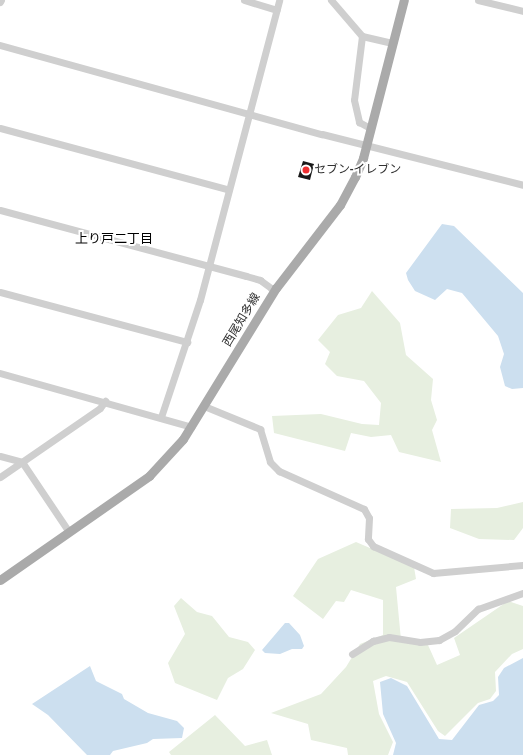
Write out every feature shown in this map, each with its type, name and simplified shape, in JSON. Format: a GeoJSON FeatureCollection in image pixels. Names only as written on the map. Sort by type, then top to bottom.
{"type":"FeatureCollection","features":[{"type":"Feature","properties":{"kind":"main road","name":"西尾知多線"},"geometry":{"type":"LineString","coordinates":[[0,580],[149,476],[171,455],[192,427],[276,288],[340,205],[355,177],[366,144],[404,0]]}},
{"type":"Feature","properties":{"kind":"street"},"geometry":{"type":"LineString","coordinates":[[244,0],[276,10]]}},
{"type":"Feature","properties":{"kind":"street"},"geometry":{"type":"LineString","coordinates":[[161,417],[167,392],[187,342],[279,0]]}},
{"type":"Feature","properties":{"kind":"street"},"geometry":{"type":"LineString","coordinates":[[330,0],[362,36],[392,44]]}},
{"type":"Feature","properties":{"kind":"street"},"geometry":{"type":"LineString","coordinates":[[478,0],[491,1],[523,11]]}},
{"type":"Feature","properties":{"kind":"street"},"geometry":{"type":"LineString","coordinates":[[362,36],[354,100],[359,122],[370,128]]}},
{"type":"Feature","properties":{"kind":"street"},"geometry":{"type":"LineString","coordinates":[[0,45],[523,185]]}},
{"type":"Feature","properties":{"kind":"street"},"geometry":{"type":"LineString","coordinates":[[0,128],[229,190]]}},
{"type":"Feature","properties":{"kind":"street"},"geometry":{"type":"LineString","coordinates":[[0,210],[260,280],[271,288],[276,288]]}},
{"type":"Feature","properties":{"kind":"street"},"geometry":{"type":"LineString","coordinates":[[0,292],[187,342]]}},
{"type":"Feature","properties":{"kind":"street"},"geometry":{"type":"LineString","coordinates":[[0,373],[105,401],[192,427]]}},
{"type":"Feature","properties":{"kind":"street"},"geometry":{"type":"LineString","coordinates":[[0,477],[100,408],[105,401]]}},
{"type":"Feature","properties":{"kind":"street"},"geometry":{"type":"LineString","coordinates":[[204,406],[260,430],[270,462],[280,470],[364,509],[369,518],[368,539],[374,546],[433,572],[523,565]]}},
{"type":"Feature","properties":{"kind":"street"},"geometry":{"type":"LineString","coordinates":[[0,456],[22,462],[69,532]]}},
{"type":"Feature","properties":{"kind":"street"},"geometry":{"type":"LineString","coordinates":[[352,654],[373,642],[389,637],[420,642],[439,640],[451,634],[478,609],[523,593]]}},
{"type":"Feature","properties":{"kind":"green space"},"geometry":{"type":"Polygon","coordinates":[[[372,291],[400,323],[406,355],[433,379],[431,400],[437,420],[432,430],[441,462],[399,452],[391,435],[371,437],[351,433],[345,451],[274,433],[272,416],[321,414],[362,424],[379,425],[381,403],[364,381],[337,376],[325,364],[330,352],[318,340],[338,315],[361,308],[372,291]]]}},
{"type":"Feature","properties":{"kind":"green space"},"geometry":{"type":"Polygon","coordinates":[[[523,502],[523,528],[514,540],[479,539],[450,528],[451,509],[497,508],[523,502]]]}},
{"type":"Feature","properties":{"kind":"green space"},"geometry":{"type":"Polygon","coordinates":[[[356,542],[414,567],[416,579],[396,587],[401,640],[428,645],[437,665],[460,655],[454,638],[508,601],[523,606],[523,649],[512,654],[495,672],[496,691],[490,699],[478,703],[445,736],[438,731],[407,682],[386,676],[373,681],[379,714],[393,742],[388,755],[348,755],[347,748],[311,740],[308,724],[271,713],[321,694],[346,667],[360,644],[383,635],[383,600],[351,590],[344,602],[336,601],[323,619],[293,596],[318,559],[356,542]]]}},
{"type":"Feature","properties":{"kind":"green space"},"geometry":{"type":"Polygon","coordinates":[[[181,598],[197,612],[212,616],[229,637],[248,642],[255,650],[243,669],[228,678],[217,700],[175,683],[168,663],[185,634],[174,606],[181,598]]]}},
{"type":"Feature","properties":{"kind":"green space"},"geometry":{"type":"Polygon","coordinates":[[[215,715],[245,746],[267,740],[272,755],[171,755],[169,752],[215,715]]]}},
{"type":"Feature","properties":{"kind":"water"},"geometry":{"type":"Polygon","coordinates":[[[442,224],[454,226],[523,293],[523,388],[512,389],[505,386],[500,367],[504,354],[498,336],[462,293],[447,289],[435,300],[415,291],[408,280],[406,273],[442,224]]]}},
{"type":"Feature","properties":{"kind":"water"},"geometry":{"type":"Polygon","coordinates":[[[285,623],[289,623],[300,635],[304,646],[302,649],[292,649],[280,654],[265,653],[262,650],[285,623]]]}},
{"type":"Feature","properties":{"kind":"water"},"geometry":{"type":"Polygon","coordinates":[[[523,658],[523,755],[393,755],[396,743],[383,714],[380,682],[391,678],[407,686],[439,739],[452,740],[479,705],[493,701],[499,695],[498,677],[504,668],[523,658]]]}},
{"type":"Feature","properties":{"kind":"water"},"geometry":{"type":"Polygon","coordinates":[[[90,666],[96,681],[122,694],[124,699],[148,713],[177,721],[184,728],[182,738],[153,739],[147,743],[113,751],[110,755],[87,755],[48,715],[32,704],[90,666]]]}},
{"type":"Feature","properties":{"kind":"building","name":"セブン-イレブン"},"geometry":{"type":"Polygon","coordinates":[[[303,161],[314,164],[310,180],[298,177],[303,161]]]}},
{"type":"Feature","properties":{"kind":"place","name":"セブン-イレブン"},"geometry":{"type":"Point","coordinates":[306,170]}},
{"type":"Feature","properties":{"kind":"district","name":"上り戸二丁目"},"geometry":{"type":"Point","coordinates":[114,239]}}]}
